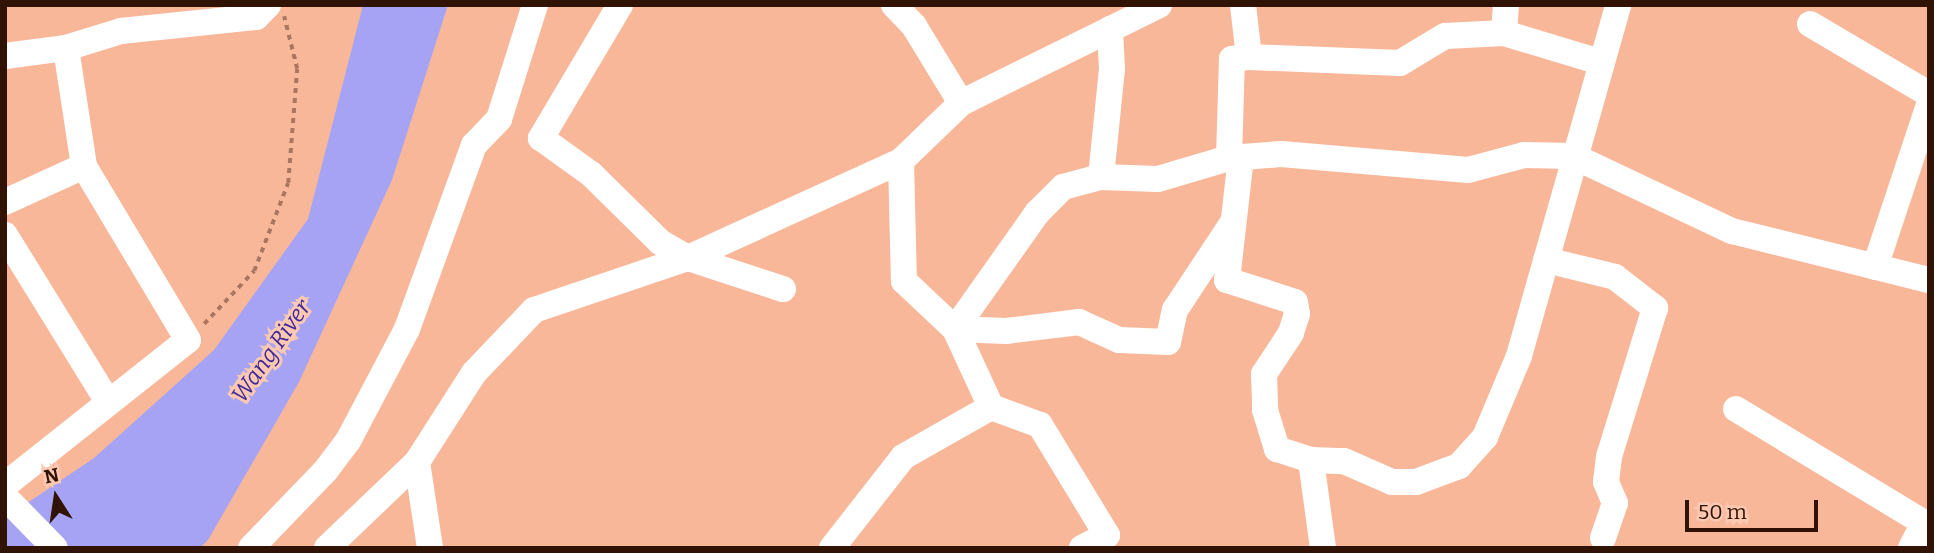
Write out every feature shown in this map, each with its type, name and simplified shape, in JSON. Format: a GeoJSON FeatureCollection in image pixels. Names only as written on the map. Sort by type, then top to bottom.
{"type":"FeatureCollection","features":[{"type":"Feature","properties":{"kind":"street"},"geometry":{"type":"LineString","coordinates":[[251,548],[326,470],[348,441],[407,329],[474,145],[499,119],[535,5]]}},
{"type":"Feature","properties":{"kind":"street"},"geometry":{"type":"LineString","coordinates":[[541,138],[620,5]]}},
{"type":"Feature","properties":{"kind":"street"},"geometry":{"type":"LineString","coordinates":[[894,5],[914,26],[961,103]]}},
{"type":"Feature","properties":{"kind":"street"},"geometry":{"type":"LineString","coordinates":[[327,548],[417,463],[474,373],[534,310],[688,258],[901,161],[961,103],[1159,5]]}},
{"type":"Feature","properties":{"kind":"street"},"geometry":{"type":"LineString","coordinates":[[1243,5],[1249,57]]}},
{"type":"Feature","properties":{"kind":"street"},"geometry":{"type":"LineString","coordinates":[[1504,33],[1506,5]]}},
{"type":"Feature","properties":{"kind":"street"},"geometry":{"type":"LineString","coordinates":[[1600,62],[1504,33],[1445,36],[1400,63],[1249,57],[1232,59],[1235,157],[1229,283],[1295,302],[1297,314],[1291,333],[1264,374],[1265,410],[1277,449],[1311,460],[1344,461],[1392,482],[1438,478],[1460,466],[1485,437],[1519,356],[1573,156],[1592,103],[1600,62],[1618,5]]}},
{"type":"Feature","properties":{"kind":"street"},"geometry":{"type":"LineString","coordinates":[[5,55],[66,48],[128,18],[256,17],[275,10]]}},
{"type":"Feature","properties":{"kind":"street"},"geometry":{"type":"LineString","coordinates":[[1811,23],[1929,94]]}},
{"type":"Feature","properties":{"kind":"street"},"geometry":{"type":"LineString","coordinates":[[1101,177],[1112,69],[1110,30]]}},
{"type":"Feature","properties":{"kind":"street"},"geometry":{"type":"LineString","coordinates":[[5,485],[188,340],[84,166],[66,48]]}},
{"type":"Feature","properties":{"kind":"street"},"geometry":{"type":"LineString","coordinates":[[1875,267],[1929,105]]}},
{"type":"Feature","properties":{"kind":"street"},"geometry":{"type":"LineString","coordinates":[[499,119],[541,138],[591,174],[650,236],[688,258],[783,289]]}},
{"type":"Feature","properties":{"kind":"street"},"geometry":{"type":"LineString","coordinates":[[955,329],[1037,214],[1063,187],[1101,177],[1158,179],[1235,157],[1281,154],[1468,170],[1524,155],[1573,156],[1732,231],[1929,281]]}},
{"type":"Feature","properties":{"kind":"street"},"geometry":{"type":"LineString","coordinates":[[901,161],[904,281],[955,329],[991,407],[1040,425],[1107,535],[1082,548]]}},
{"type":"Feature","properties":{"kind":"street"},"geometry":{"type":"LineString","coordinates":[[5,202],[84,166]]}},
{"type":"Feature","properties":{"kind":"street"},"geometry":{"type":"LineString","coordinates":[[955,329],[1006,331],[1079,322],[1119,340],[1168,342],[1175,310],[1234,221]]}},
{"type":"Feature","properties":{"kind":"street"},"geometry":{"type":"LineString","coordinates":[[5,235],[108,402]]}},
{"type":"Feature","properties":{"kind":"street"},"geometry":{"type":"LineString","coordinates":[[1546,260],[1615,277],[1655,308],[1609,457],[1606,482],[1615,503],[1603,538]]}},
{"type":"Feature","properties":{"kind":"street"},"geometry":{"type":"LineString","coordinates":[[832,548],[902,457],[991,407]]}},
{"type":"Feature","properties":{"kind":"street"},"geometry":{"type":"LineString","coordinates":[[1736,409],[1926,525],[1911,548]]}},
{"type":"Feature","properties":{"kind":"street"},"geometry":{"type":"LineString","coordinates":[[1311,460],[1323,548]]}},
{"type":"Feature","properties":{"kind":"street"},"geometry":{"type":"LineString","coordinates":[[417,463],[430,548]]}},
{"type":"Feature","properties":{"kind":"street"},"geometry":{"type":"LineString","coordinates":[[5,497],[55,548]]}},
{"type":"Feature","properties":{"kind":"path"},"geometry":{"type":"LineString","coordinates":[[188,340],[254,271],[288,183],[297,69],[275,10]]}},
{"type":"Feature","properties":{"kind":"water","name":"Wang River"},"geometry":{"type":"Polygon","coordinates":[[[363,5],[448,5],[392,180],[299,382],[208,540],[200,548],[5,548],[5,518],[94,458],[214,350],[308,219],[363,5]]]}}]}
